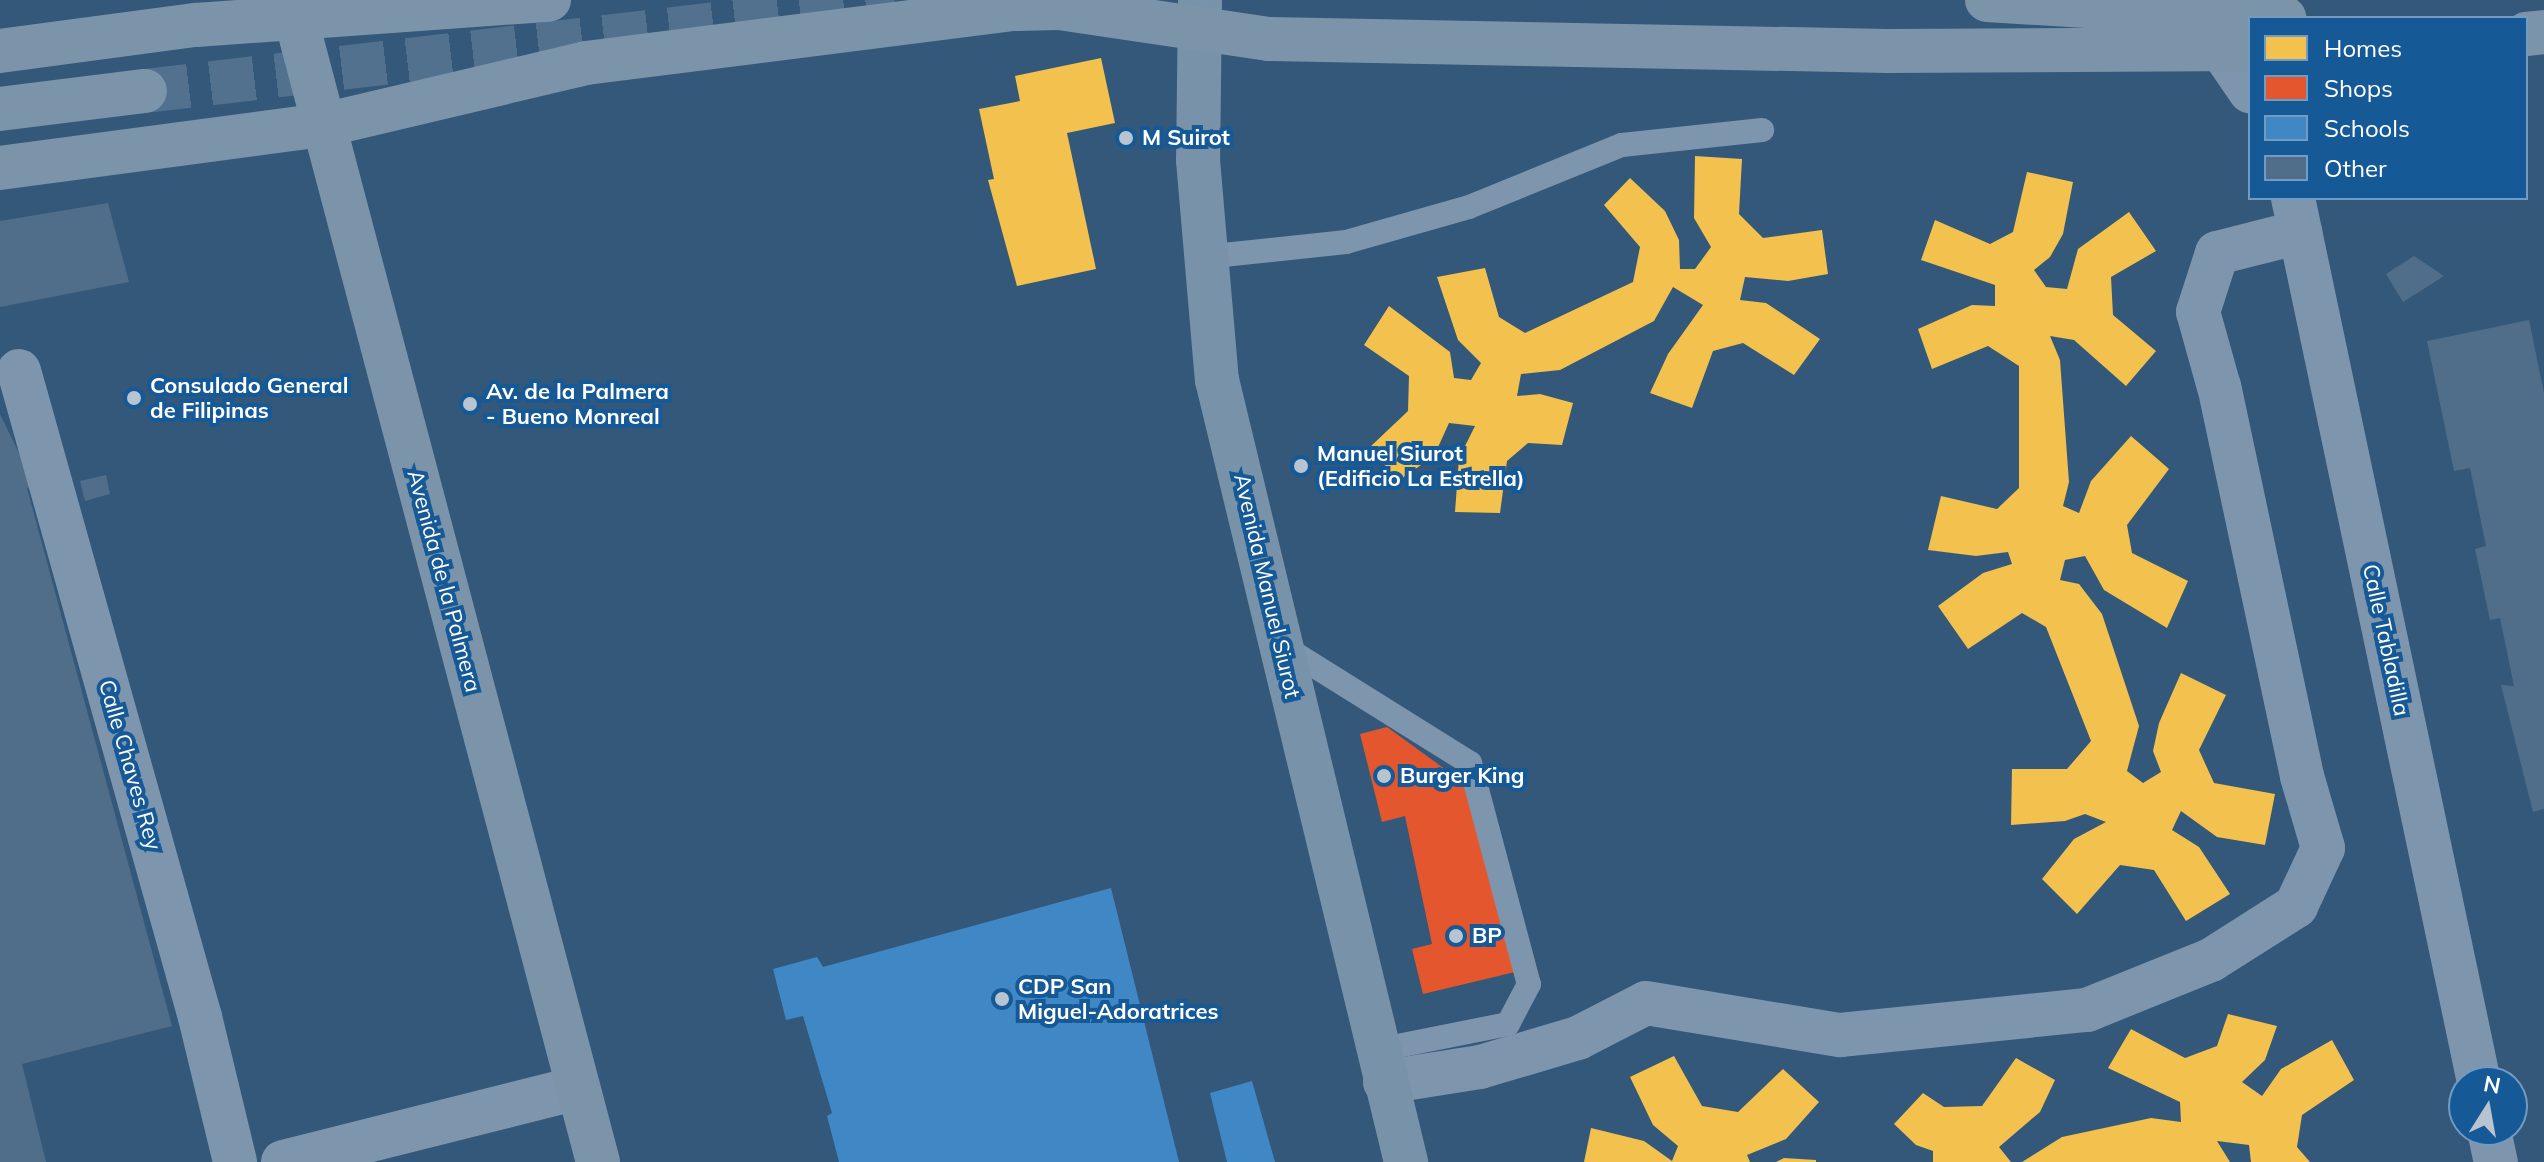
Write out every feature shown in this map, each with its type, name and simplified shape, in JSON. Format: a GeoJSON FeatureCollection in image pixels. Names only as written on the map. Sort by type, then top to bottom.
{"type":"FeatureCollection","features":[{"type":"Feature","properties":{"kind":"main road"},"geometry":{"type":"LineString","coordinates":[[0,51],[293,8],[549,0]]}},
{"type":"Feature","properties":{"kind":"main road"},"geometry":{"type":"LineString","coordinates":[[1987,0],[2251,16]]}},
{"type":"Feature","properties":{"kind":"main road","name":"Avenida de la Palmera"},"geometry":{"type":"LineString","coordinates":[[293,8],[598,1162]]}},
{"type":"Feature","properties":{"kind":"main road"},"geometry":{"type":"LineString","coordinates":[[0,168],[324,125],[586,63],[1016,9],[1059,8],[1200,15],[1269,39],[1887,51],[2236,50]]}},
{"type":"Feature","properties":{"kind":"main road","name":"Avenida Manuel Siurot"},"geometry":{"type":"LineString","coordinates":[[1200,15],[1198,160],[1217,380],[1406,1162]]}},
{"type":"Feature","properties":{"kind":"main road"},"geometry":{"type":"LineString","coordinates":[[0,109],[145,91]]}},
{"type":"Feature","properties":{"kind":"street"},"geometry":{"type":"LineString","coordinates":[[2236,50],[2248,85]]}},
{"type":"Feature","properties":{"kind":"street"},"geometry":{"type":"LineString","coordinates":[[1382,1066],[1480,1067],[1578,1038],[1646,1003],[1840,1035],[2087,1010],[2211,960],[2296,906],[2323,848],[2302,776],[2219,387],[2198,312],[2217,253],[2296,215]]}},
{"type":"Feature","properties":{"kind":"street","name":"Calle Tabladilla"},"geometry":{"type":"LineString","coordinates":[[2296,215],[2476,1066]]}},
{"type":"Feature","properties":{"kind":"street","name":"Calle Chaves Rey"},"geometry":{"type":"LineString","coordinates":[[19,371],[196,1002],[235,1162]]}},
{"type":"Feature","properties":{"kind":"street"},"geometry":{"type":"LineString","coordinates":[[283,1162],[578,1088]]}},
{"type":"Feature","properties":{"kind":"lane"},"geometry":{"type":"LineString","coordinates":[[1204,257],[1346,242],[1469,207],[1622,145],[1762,130]]}},
{"type":"Feature","properties":{"kind":"lane"},"geometry":{"type":"LineString","coordinates":[[1281,645],[1470,763],[1529,984],[1508,1024],[1382,1066]]}},
{"type":"Feature","properties":{"kind":"building: Homes"},"geometry":{"type":"Polygon","coordinates":[[[1101,58],[1115,123],[1067,133],[1096,269],[1017,286],[988,180],[994,179],[979,109],[1020,101],[1015,76],[1101,58]]]}},
{"type":"Feature","properties":{"kind":"building: Homes"},"geometry":{"type":"Polygon","coordinates":[[[1695,156],[1742,159],[1739,214],[1763,238],[1822,230],[1828,274],[1788,281],[1745,277],[1740,300],[1766,303],[1820,339],[1794,375],[1743,343],[1713,351],[1692,408],[1650,393],[1668,354],[1703,305],[1673,287],[1654,321],[1560,370],[1521,374],[1517,396],[1540,394],[1573,403],[1562,445],[1528,443],[1507,461],[1500,513],[1455,512],[1459,458],[1475,426],[1449,423],[1434,456],[1398,481],[1370,447],[1408,411],[1409,376],[1364,345],[1389,306],[1450,352],[1454,378],[1471,380],[1481,363],[1458,340],[1437,277],[1485,268],[1499,317],[1525,333],[1633,282],[1640,247],[1604,205],[1630,178],[1665,211],[1679,240],[1680,269],[1695,269],[1711,247],[1694,218],[1695,156]]]}},
{"type":"Feature","properties":{"kind":"building: Homes"},"geometry":{"type":"Polygon","coordinates":[[[2027,172],[2073,182],[2063,234],[2050,257],[2034,270],[2046,287],[2067,289],[2078,249],[2129,212],[2156,251],[2111,277],[2113,315],[2156,351],[2126,386],[2074,340],[2050,336],[2060,360],[2069,482],[2063,506],[2079,513],[2091,481],[2131,436],[2169,469],[2127,525],[2132,553],[2188,581],[2167,628],[2104,590],[2085,556],[2065,560],[2060,580],[2079,584],[2102,614],[2139,726],[2127,771],[2143,783],[2161,772],[2153,751],[2159,723],[2181,673],[2226,695],[2199,750],[2214,783],[2275,794],[2265,845],[2217,837],[2181,811],[2172,830],[2199,847],[2230,894],[2186,921],[2154,870],[2120,865],[2077,914],[2042,879],[2074,839],[2106,822],[2085,814],[2065,821],[2011,825],[2012,769],[2067,769],[2091,741],[2046,627],[2022,613],[1968,649],[1938,606],[1983,573],[2012,564],[2008,552],[1976,556],[1928,550],[1941,496],[1997,509],[2019,488],[2019,366],[1988,346],[1932,369],[1918,329],[1972,305],[1995,306],[1995,285],[1921,260],[1935,220],[1990,244],[2013,232],[2027,172]]]}},
{"type":"Feature","properties":{"kind":"building: Homes"},"geometry":{"type":"Polygon","coordinates":[[[2228,1014],[2277,1026],[2265,1060],[2242,1082],[2262,1096],[2281,1069],[2332,1040],[2354,1080],[2302,1115],[2297,1147],[2310,1162],[2251,1162],[2249,1145],[2217,1141],[2230,1162],[2022,1162],[2062,1137],[2151,1118],[2181,1122],[2180,1102],[2108,1068],[2131,1029],[2185,1058],[2217,1046],[2228,1014]]]}},
{"type":"Feature","properties":{"kind":"building: Homes"},"geometry":{"type":"Polygon","coordinates":[[[1674,1056],[1702,1106],[1738,1112],[1783,1069],[1819,1102],[1786,1139],[1747,1155],[1750,1162],[1584,1162],[1591,1128],[1644,1141],[1672,1161],[1678,1146],[1653,1125],[1630,1077],[1674,1056]]]}},
{"type":"Feature","properties":{"kind":"building: Homes"},"geometry":{"type":"Polygon","coordinates":[[[2016,1058],[2055,1080],[2040,1112],[1999,1147],[2011,1162],[1933,1162],[1933,1151],[1916,1145],[1894,1124],[1923,1093],[1944,1107],[1982,1106],[2016,1058]]]}},
{"type":"Feature","properties":{"kind":"building: Homes"},"geometry":{"type":"Polygon","coordinates":[[[1784,1158],[1816,1160],[1816,1162],[1776,1162],[1784,1158]]]}},
{"type":"Feature","properties":{"kind":"building: Shops"},"geometry":{"type":"Polygon","coordinates":[[[1387,727],[1464,783],[1515,972],[1423,994],[1412,949],[1432,944],[1405,816],[1382,822],[1360,734],[1387,727]]]}},
{"type":"Feature","properties":{"kind":"building: Schools"},"geometry":{"type":"Polygon","coordinates":[[[1111,888],[1179,1162],[839,1162],[827,1116],[832,1113],[803,1016],[786,1020],[773,969],[817,957],[823,967],[1111,888]]]}},
{"type":"Feature","properties":{"kind":"building: Schools"},"geometry":{"type":"Polygon","coordinates":[[[1252,1081],[1275,1162],[1227,1162],[1210,1093],[1252,1081]]]}},
{"type":"Feature","properties":{"kind":"building: Other"},"geometry":{"type":"Polygon","coordinates":[[[108,203],[129,282],[0,307],[0,221],[108,203]]]}},
{"type":"Feature","properties":{"kind":"building: Other"},"geometry":{"type":"Polygon","coordinates":[[[2414,256],[2444,276],[2403,302],[2386,274],[2414,256]]]}},
{"type":"Feature","properties":{"kind":"building: Other"},"geometry":{"type":"Polygon","coordinates":[[[2529,320],[2544,393],[2544,809],[2533,812],[2501,685],[2514,686],[2500,618],[2490,620],[2475,549],[2486,546],[2470,468],[2454,471],[2427,341],[2529,320]]]}},
{"type":"Feature","properties":{"kind":"building: Other"},"geometry":{"type":"Polygon","coordinates":[[[0,414],[35,486],[27,488],[172,1026],[22,1064],[46,1162],[0,1162],[0,414]]]}},
{"type":"Feature","properties":{"kind":"building: Other"},"geometry":{"type":"Polygon","coordinates":[[[106,475],[110,494],[85,501],[80,481],[106,475]]]}},
{"type":"Feature","properties":{"kind":"tunnel"},"geometry":{"type":"LineString","coordinates":[[145,91],[895,3]]}},
{"type":"Feature","properties":{"kind":"place","name":"M Suirot"},"geometry":{"type":"Point","coordinates":[1126,138]}},
{"type":"Feature","properties":{"kind":"place","name":"Consulado General de Filipinas"},"geometry":{"type":"Point","coordinates":[134,398]}},
{"type":"Feature","properties":{"kind":"place","name":"Av. de la Palmera - Bueno Monreal"},"geometry":{"type":"Point","coordinates":[470,404]}},
{"type":"Feature","properties":{"kind":"place","name":"Manuel Siurot (Edificio La Estrella)"},"geometry":{"type":"Point","coordinates":[1301,466]}},
{"type":"Feature","properties":{"kind":"place","name":"Burger King"},"geometry":{"type":"Point","coordinates":[1384,776]}},
{"type":"Feature","properties":{"kind":"place","name":"BP"},"geometry":{"type":"Point","coordinates":[1456,936]}},
{"type":"Feature","properties":{"kind":"place","name":"CDP San Miguel-Adoratrices"},"geometry":{"type":"Point","coordinates":[1002,999]}}]}
